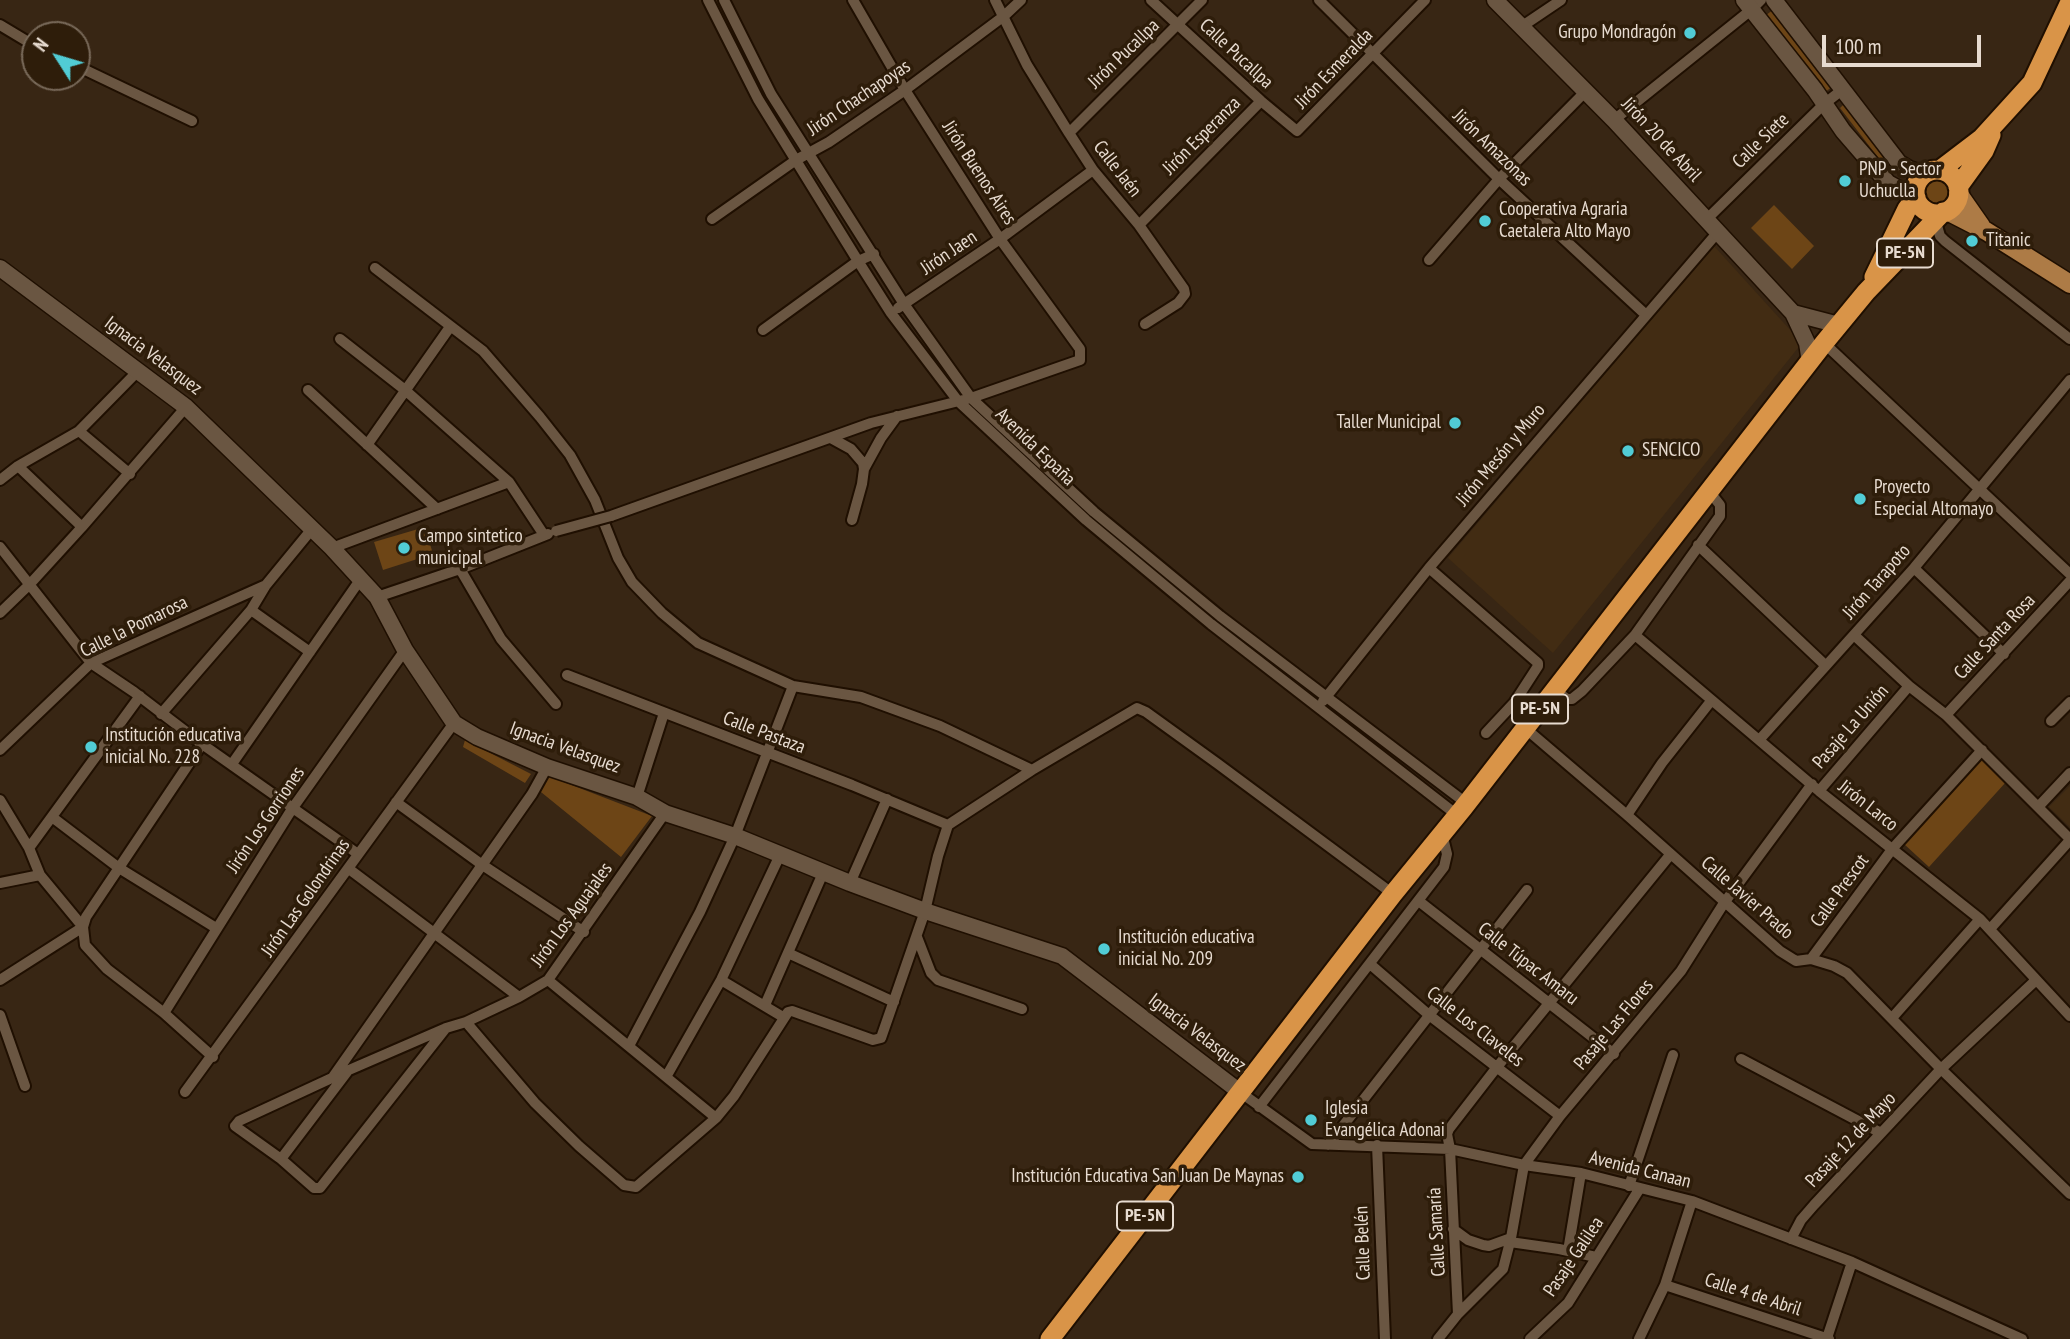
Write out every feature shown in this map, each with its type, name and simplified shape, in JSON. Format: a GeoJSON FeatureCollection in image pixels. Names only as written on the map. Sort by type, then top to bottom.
{"type":"FeatureCollection","features":[{"type":"Feature","properties":{"kind":"highway","name":"PE-5N"},"geometry":{"type":"LineString","coordinates":[[1866,292],[1907,209],[1924,183],[1982,138],[2032,83],[2070,2]]}},
{"type":"Feature","properties":{"kind":"highway","name":"PE-5N"},"geometry":{"type":"LineString","coordinates":[[1050,1339],[1393,894],[1824,343],[1866,292],[1953,206],[1958,190],[1984,151],[1994,125]]}},
{"type":"Feature","properties":{"kind":"highway"},"geometry":{"type":"LineString","coordinates":[[1924,183],[1954,179],[1958,190]]}},
{"type":"Feature","properties":{"kind":"highway","name":"PE-5N"},"geometry":{"type":"LineString","coordinates":[[1924,183],[1923,209],[1942,215]]}},
{"type":"Feature","properties":{"kind":"main road","name":"Jirón 20 de Abril"},"geometry":{"type":"LineString","coordinates":[[1495,0],[1614,120],[1793,313]]}},
{"type":"Feature","properties":{"kind":"main road"},"geometry":{"type":"LineString","coordinates":[[1774,0],[1899,163],[1924,183]]}},
{"type":"Feature","properties":{"kind":"main road"},"geometry":{"type":"LineString","coordinates":[[1752,3],[1843,131],[1888,183],[1899,189],[1924,183]]}},
{"type":"Feature","properties":{"kind":"main road"},"geometry":{"type":"LineString","coordinates":[[1958,190],[1978,224],[1986,231],[2070,284]]}},
{"type":"Feature","properties":{"kind":"main road"},"geometry":{"type":"LineString","coordinates":[[1942,215],[1986,231]]}},
{"type":"Feature","properties":{"kind":"main road","name":"Ignacia Velasquez"},"geometry":{"type":"LineString","coordinates":[[0,268],[186,407],[332,548],[377,597],[405,650],[454,723],[477,737],[547,767],[637,797],[666,813],[735,836],[823,873],[925,911],[1062,956],[1240,1092]]}},
{"type":"Feature","properties":{"kind":"main road"},"geometry":{"type":"LineString","coordinates":[[1793,313],[1839,325]]}},
{"type":"Feature","properties":{"kind":"main road"},"geometry":{"type":"LineString","coordinates":[[1793,313],[1807,343],[1810,362]]}},
{"type":"Feature","properties":{"kind":"street","name":"Avenida España"},"geometry":{"type":"LineString","coordinates":[[708,0],[758,99],[858,261],[891,313],[958,401],[1086,520],[1211,624],[1319,708],[1462,809]]}},
{"type":"Feature","properties":{"kind":"street","name":"Avenida España"},"geometry":{"type":"LineString","coordinates":[[724,0],[771,94],[904,304],[971,398],[1094,512],[1462,809]]}},
{"type":"Feature","properties":{"kind":"street","name":"Jirón Buenos Aires"},"geometry":{"type":"LineString","coordinates":[[853,0],[905,90],[1000,239],[1080,349],[1080,360],[971,398]]}},
{"type":"Feature","properties":{"kind":"street","name":"Calle Jaén"},"geometry":{"type":"LineString","coordinates":[[996,0],[1027,65],[1093,170],[1139,225],[1180,281],[1185,294],[1178,303],[1145,324]]}},
{"type":"Feature","properties":{"kind":"street","name":"Jirón Chachapoyas"},"geometry":{"type":"LineString","coordinates":[[712,219],[796,160],[905,90],[1004,16],[1021,0]]}},
{"type":"Feature","properties":{"kind":"street","name":"Calle Pucallpa"},"geometry":{"type":"LineString","coordinates":[[1152,0],[1297,131]]}},
{"type":"Feature","properties":{"kind":"street","name":"Jirón Pucallpa"},"geometry":{"type":"LineString","coordinates":[[1069,133],[1202,0]]}},
{"type":"Feature","properties":{"kind":"street","name":"Jirón Amazonas"},"geometry":{"type":"LineString","coordinates":[[1319,0],[1499,179],[1646,315]]}},
{"type":"Feature","properties":{"kind":"street","name":"Jirón Esmeralda"},"geometry":{"type":"LineString","coordinates":[[1297,131],[1424,0]]}},
{"type":"Feature","properties":{"kind":"street"},"geometry":{"type":"LineString","coordinates":[[1521,27],[1561,0]]}},
{"type":"Feature","properties":{"kind":"street"},"geometry":{"type":"LineString","coordinates":[[1614,120],[1752,3]]}},
{"type":"Feature","properties":{"kind":"street"},"geometry":{"type":"LineString","coordinates":[[0,25],[21,38]]}},
{"type":"Feature","properties":{"kind":"street"},"geometry":{"type":"LineString","coordinates":[[91,73],[192,121]]}},
{"type":"Feature","properties":{"kind":"street","name":"Calle Siete"},"geometry":{"type":"LineString","coordinates":[[1707,219],[1824,104],[1842,90]]}},
{"type":"Feature","properties":{"kind":"street"},"geometry":{"type":"LineString","coordinates":[[1429,260],[1499,179],[1586,92]]}},
{"type":"Feature","properties":{"kind":"street","name":"Jirón Esperanza"},"geometry":{"type":"LineString","coordinates":[[1139,225],[1261,101]]}},
{"type":"Feature","properties":{"kind":"street","name":"Jirón Jaen"},"geometry":{"type":"LineString","coordinates":[[891,313],[1000,239],[1093,170]]}},
{"type":"Feature","properties":{"kind":"street"},"geometry":{"type":"LineString","coordinates":[[1942,215],[1940,236],[1945,242],[2070,339]]}},
{"type":"Feature","properties":{"kind":"street","name":"Jirón Mesón y Muro"},"geometry":{"type":"LineString","coordinates":[[1319,708],[1429,568],[1718,232]]}},
{"type":"Feature","properties":{"kind":"street"},"geometry":{"type":"LineString","coordinates":[[764,330],[858,261],[874,254]]}},
{"type":"Feature","properties":{"kind":"street"},"geometry":{"type":"LineString","coordinates":[[376,268],[482,351],[570,455],[595,500],[618,558],[632,582],[662,613],[698,643],[793,686],[861,697],[940,726],[1032,770]]}},
{"type":"Feature","properties":{"kind":"street"},"geometry":{"type":"LineString","coordinates":[[367,445],[450,327]]}},
{"type":"Feature","properties":{"kind":"street"},"geometry":{"type":"LineString","coordinates":[[340,339],[404,390],[509,482],[544,535]]}},
{"type":"Feature","properties":{"kind":"street"},"geometry":{"type":"LineString","coordinates":[[1824,343],[2070,573]]}},
{"type":"Feature","properties":{"kind":"street"},"geometry":{"type":"LineString","coordinates":[[0,480],[18,466],[79,431],[138,371]]}},
{"type":"Feature","properties":{"kind":"street","name":"Jirón Tarapoto"},"geometry":{"type":"LineString","coordinates":[[1760,739],[1914,568],[2070,380]]}},
{"type":"Feature","properties":{"kind":"street"},"geometry":{"type":"LineString","coordinates":[[308,390],[437,509]]}},
{"type":"Feature","properties":{"kind":"street"},"geometry":{"type":"LineString","coordinates":[[377,597],[460,569],[555,531],[611,516],[871,423],[971,398]]}},
{"type":"Feature","properties":{"kind":"street"},"geometry":{"type":"LineString","coordinates":[[0,613],[30,584],[130,474],[186,407]]}},
{"type":"Feature","properties":{"kind":"street"},"geometry":{"type":"LineString","coordinates":[[852,520],[864,468],[897,416]]}},
{"type":"Feature","properties":{"kind":"street"},"geometry":{"type":"LineString","coordinates":[[79,431],[130,474]]}},
{"type":"Feature","properties":{"kind":"street"},"geometry":{"type":"LineString","coordinates":[[831,438],[850,449],[863,463],[864,468]]}},
{"type":"Feature","properties":{"kind":"street"},"geometry":{"type":"LineString","coordinates":[[18,466],[82,527]]}},
{"type":"Feature","properties":{"kind":"street"},"geometry":{"type":"LineString","coordinates":[[332,548],[509,482]]}},
{"type":"Feature","properties":{"kind":"street"},"geometry":{"type":"LineString","coordinates":[[1555,690],[1567,699],[1572,699],[1635,635],[1720,516],[1720,505],[1709,491]]}},
{"type":"Feature","properties":{"kind":"street"},"geometry":{"type":"LineString","coordinates":[[161,714],[251,610],[266,585],[312,529]]}},
{"type":"Feature","properties":{"kind":"street"},"geometry":{"type":"LineString","coordinates":[[1698,545],[1825,665]]}},
{"type":"Feature","properties":{"kind":"street"},"geometry":{"type":"LineString","coordinates":[[0,547],[91,663],[358,854]]}},
{"type":"Feature","properties":{"kind":"street"},"geometry":{"type":"LineString","coordinates":[[1429,568],[1536,659],[1538,666],[1514,703],[1486,733]]}},
{"type":"Feature","properties":{"kind":"street"},"geometry":{"type":"LineString","coordinates":[[1914,568],[2004,654]]}},
{"type":"Feature","properties":{"kind":"street"},"geometry":{"type":"LineString","coordinates":[[460,569],[501,639],[556,704]]}},
{"type":"Feature","properties":{"kind":"street"},"geometry":{"type":"LineString","coordinates":[[232,764],[360,580]]}},
{"type":"Feature","properties":{"kind":"street","name":"Calle Santa Rosa"},"geometry":{"type":"LineString","coordinates":[[1946,715],[2070,581]]}},
{"type":"Feature","properties":{"kind":"street","name":"Calle la Pomarosa"},"geometry":{"type":"LineString","coordinates":[[0,750],[91,663],[266,585]]}},
{"type":"Feature","properties":{"kind":"street"},"geometry":{"type":"LineString","coordinates":[[251,610],[310,652]]}},
{"type":"Feature","properties":{"kind":"street","name":"Jirón Larco"},"geometry":{"type":"LineString","coordinates":[[1635,635],[1815,788],[1980,919],[2070,1016]]}},
{"type":"Feature","properties":{"kind":"street"},"geometry":{"type":"LineString","coordinates":[[1854,635],[1946,715],[2070,839],[1990,929]]}},
{"type":"Feature","properties":{"kind":"street","name":"Jirón Los Gorriones"},"geometry":{"type":"LineString","coordinates":[[164,1013],[292,809],[405,650]]}},
{"type":"Feature","properties":{"kind":"street","name":"Calle Pastaza"},"geometry":{"type":"LineString","coordinates":[[567,676],[948,825]]}},
{"type":"Feature","properties":{"kind":"street","name":"Pasaje La Unión"},"geometry":{"type":"LineString","coordinates":[[1724,903],[1815,788],[1909,685]]}},
{"type":"Feature","properties":{"kind":"street"},"geometry":{"type":"LineString","coordinates":[[629,1046],[700,912],[735,836],[793,686]]}},
{"type":"Feature","properties":{"kind":"street"},"geometry":{"type":"LineString","coordinates":[[29,848],[140,696]]}},
{"type":"Feature","properties":{"kind":"street"},"geometry":{"type":"LineString","coordinates":[[1627,815],[1662,762],[1711,701]]}},
{"type":"Feature","properties":{"kind":"street"},"geometry":{"type":"LineString","coordinates":[[2051,721],[2070,702]]}},
{"type":"Feature","properties":{"kind":"street","name":"Calle Javier Prado"},"geometry":{"type":"LineString","coordinates":[[1514,703],[1529,723],[1627,815],[1780,951],[1796,961],[1811,960],[1834,965],[1847,973],[2070,1194]]}},
{"type":"Feature","properties":{"kind":"street"},"geometry":{"type":"LineString","coordinates":[[466,1022],[535,1103],[579,1146],[624,1185],[636,1187],[716,1118],[734,1096],[783,1017],[792,1011],[878,1040],[887,1023],[917,937],[948,825],[1032,770],[1139,708],[1214,760],[1393,894]]}},
{"type":"Feature","properties":{"kind":"street"},"geometry":{"type":"LineString","coordinates":[[637,797],[664,713]]}},
{"type":"Feature","properties":{"kind":"street","name":"Jirón Las Golondrinas"},"geometry":{"type":"LineString","coordinates":[[186,1092],[454,723]]}},
{"type":"Feature","properties":{"kind":"street"},"geometry":{"type":"LineString","coordinates":[[0,980],[82,927],[86,917],[202,744]]}},
{"type":"Feature","properties":{"kind":"street","name":"Calle Prescot"},"geometry":{"type":"LineString","coordinates":[[1811,960],[1893,848],[1982,750]]}},
{"type":"Feature","properties":{"kind":"street"},"geometry":{"type":"LineString","coordinates":[[333,1077],[532,794],[547,767]]}},
{"type":"Feature","properties":{"kind":"street"},"geometry":{"type":"LineString","coordinates":[[2039,806],[2070,773]]}},
{"type":"Feature","properties":{"kind":"street"},"geometry":{"type":"LineString","coordinates":[[850,883],[887,799]]}},
{"type":"Feature","properties":{"kind":"street"},"geometry":{"type":"LineString","coordinates":[[0,800],[29,848],[40,875],[82,927],[85,944],[107,969],[164,1013],[213,1057]]}},
{"type":"Feature","properties":{"kind":"street"},"geometry":{"type":"LineString","coordinates":[[396,802],[481,864],[584,932]]}},
{"type":"Feature","properties":{"kind":"street","name":"Jirón Los Aguajales"},"geometry":{"type":"LineString","coordinates":[[281,1159],[235,1126],[236,1123],[333,1077],[466,1022],[548,981],[666,813]]}},
{"type":"Feature","properties":{"kind":"street"},"geometry":{"type":"LineString","coordinates":[[52,817],[119,868],[216,928]]}},
{"type":"Feature","properties":{"kind":"street"},"geometry":{"type":"LineString","coordinates":[[1259,1107],[1420,902],[1447,861],[1442,834]]}},
{"type":"Feature","properties":{"kind":"street"},"geometry":{"type":"LineString","coordinates":[[666,1077],[720,980],[780,855]]}},
{"type":"Feature","properties":{"kind":"street","name":"Calle Samaría"},"geometry":{"type":"LineString","coordinates":[[1458,1314],[1447,1134],[1449,1129],[1497,1066],[1670,855]]}},
{"type":"Feature","properties":{"kind":"street"},"geometry":{"type":"LineString","coordinates":[[349,869],[519,997]]}},
{"type":"Feature","properties":{"kind":"street"},"geometry":{"type":"LineString","coordinates":[[765,1005],[823,873]]}},
{"type":"Feature","properties":{"kind":"street"},"geometry":{"type":"LineString","coordinates":[[0,883],[40,875]]}},
{"type":"Feature","properties":{"kind":"street"},"geometry":{"type":"LineString","coordinates":[[1328,1145],[1483,950],[1527,890]]}},
{"type":"Feature","properties":{"kind":"street","name":"Calle Túpac Amaru"},"geometry":{"type":"LineString","coordinates":[[1420,902],[1614,1054]]}},
{"type":"Feature","properties":{"kind":"street","name":"Pasaje Las Flores"},"geometry":{"type":"LineString","coordinates":[[1524,1165],[1560,1116],[1681,971],[1724,903]]}},
{"type":"Feature","properties":{"kind":"street"},"geometry":{"type":"LineString","coordinates":[[1892,1018],[1980,919]]}},
{"type":"Feature","properties":{"kind":"street"},"geometry":{"type":"LineString","coordinates":[[917,937],[931,973],[938,980],[1022,1009]]}},
{"type":"Feature","properties":{"kind":"street"},"geometry":{"type":"LineString","coordinates":[[788,953],[894,1002]]}},
{"type":"Feature","properties":{"kind":"street","name":"Calle Los Claveles"},"geometry":{"type":"LineString","coordinates":[[1370,964],[1429,1015],[1560,1116]]}},
{"type":"Feature","properties":{"kind":"street"},"geometry":{"type":"LineString","coordinates":[[720,980],[783,1017]]}},
{"type":"Feature","properties":{"kind":"street"},"geometry":{"type":"LineString","coordinates":[[548,981],[716,1118]]}},
{"type":"Feature","properties":{"kind":"street","name":"Pasaje 12 de Mayo"},"geometry":{"type":"LineString","coordinates":[[1791,1239],[1801,1220],[1941,1069],[2035,981]]}},
{"type":"Feature","properties":{"kind":"street"},"geometry":{"type":"LineString","coordinates":[[0,1015],[25,1086]]}},
{"type":"Feature","properties":{"kind":"street"},"geometry":{"type":"LineString","coordinates":[[349,1070],[281,1159],[314,1188],[320,1188],[446,1028]]}},
{"type":"Feature","properties":{"kind":"street","name":"Pasaje Galilea"},"geometry":{"type":"LineString","coordinates":[[1530,1339],[1569,1303],[1634,1187],[1673,1055]]}},
{"type":"Feature","properties":{"kind":"street"},"geometry":{"type":"LineString","coordinates":[[1741,1059],[1881,1133]]}},
{"type":"Feature","properties":{"kind":"street","name":"Avenida Canaan"},"geometry":{"type":"LineString","coordinates":[[1240,1092],[1312,1144],[1450,1149],[1524,1165],[1581,1173],[1692,1201],[1852,1262],[2022,1339]]}},
{"type":"Feature","properties":{"kind":"street","name":"Calle Belén"},"geometry":{"type":"LineString","coordinates":[[1377,1145],[1385,1339]]}},
{"type":"Feature","properties":{"kind":"street"},"geometry":{"type":"LineString","coordinates":[[1438,1339],[1458,1314],[1503,1269],[1511,1240],[1524,1165]]}},
{"type":"Feature","properties":{"kind":"street"},"geometry":{"type":"LineString","coordinates":[[1568,1251],[1581,1173]]}},
{"type":"Feature","properties":{"kind":"street"},"geometry":{"type":"LineString","coordinates":[[1639,1339],[1665,1285],[1692,1201]]}},
{"type":"Feature","properties":{"kind":"street"},"geometry":{"type":"LineString","coordinates":[[1453,1230],[1468,1240],[1483,1245],[1511,1240],[1596,1257]]}},
{"type":"Feature","properties":{"kind":"street"},"geometry":{"type":"LineString","coordinates":[[1828,1339],[1852,1262]]}},
{"type":"Feature","properties":{"kind":"street","name":"Calle 4 de Abril"},"geometry":{"type":"LineString","coordinates":[[1665,1285],[1828,1339]]}},
{"type":"Feature","properties":{"kind":"shaded area"},"geometry":{"type":"Polygon","coordinates":[[[1774,9],[1833,86],[1824,93],[1765,16],[1774,9]]]}},
{"type":"Feature","properties":{"kind":"shaded area"},"geometry":{"type":"Polygon","coordinates":[[[1845,103],[1893,167],[1890,173],[1840,108],[1845,103]]]}},
{"type":"Feature","properties":{"kind":"shaded area"},"geometry":{"type":"Polygon","coordinates":[[[1935,177],[1946,182],[1951,193],[1946,204],[1935,209],[1924,204],[1919,193],[1924,182],[1935,177]]]}},
{"type":"Feature","properties":{"kind":"shaded area"},"geometry":{"type":"Polygon","coordinates":[[[1774,205],[1814,246],[1792,269],[1751,228],[1774,205]]]}},
{"type":"Feature","properties":{"kind":"shaded area","name":"SENCICO"},"geometry":{"type":"Polygon","coordinates":[[[1714,246],[1802,343],[1553,653],[1448,558],[1714,246]]]}},
{"type":"Feature","properties":{"kind":"shaded area","name":"Campo sintetico municipal"},"geometry":{"type":"Polygon","coordinates":[[[425,527],[433,554],[383,570],[374,542],[425,527]]]}},
{"type":"Feature","properties":{"kind":"shaded area"},"geometry":{"type":"Polygon","coordinates":[[[465,740],[531,774],[525,783],[463,747],[465,740]]]}},
{"type":"Feature","properties":{"kind":"shaded area"},"geometry":{"type":"Polygon","coordinates":[[[1982,759],[2006,782],[1929,867],[1904,844],[1982,759]]]}},
{"type":"Feature","properties":{"kind":"shaded area"},"geometry":{"type":"Polygon","coordinates":[[[543,774],[652,816],[621,857],[536,788],[543,774]]]}},
{"type":"Feature","properties":{"kind":"shaded area"},"geometry":{"type":"Polygon","coordinates":[[[2070,786],[2070,827],[2049,807],[2070,786]]]}},
{"type":"Feature","properties":{"kind":"place","name":"Grupo Mondragón"},"geometry":{"type":"Point","coordinates":[1690,33]}},
{"type":"Feature","properties":{"kind":"place","name":"PNP - Sector Uchuclla"},"geometry":{"type":"Point","coordinates":[1845,181]}},
{"type":"Feature","properties":{"kind":"place","name":"Cooperativa Agraria Caetalera Alto Mayo"},"geometry":{"type":"Point","coordinates":[1485,221]}},
{"type":"Feature","properties":{"kind":"place","name":"Titanic"},"geometry":{"type":"Point","coordinates":[1972,241]}},
{"type":"Feature","properties":{"kind":"place","name":"Taller Municipal"},"geometry":{"type":"Point","coordinates":[1455,423]}},
{"type":"Feature","properties":{"kind":"place","name":"SENCICO"},"geometry":{"type":"Point","coordinates":[1628,451]}},
{"type":"Feature","properties":{"kind":"place","name":"Proyecto Especial Altomayo"},"geometry":{"type":"Point","coordinates":[1860,499]}},
{"type":"Feature","properties":{"kind":"place","name":"Campo sintetico municipal"},"geometry":{"type":"Point","coordinates":[404,548]}},
{"type":"Feature","properties":{"kind":"place","name":"Institución educativa inicial No. 228"},"geometry":{"type":"Point","coordinates":[91,747]}},
{"type":"Feature","properties":{"kind":"place","name":"Institución educativa inicial No. 209"},"geometry":{"type":"Point","coordinates":[1104,949]}},
{"type":"Feature","properties":{"kind":"place","name":"Iglesia Evangélica Adonai"},"geometry":{"type":"Point","coordinates":[1311,1120]}},
{"type":"Feature","properties":{"kind":"place","name":"Institución Educativa San Juan De Maynas"},"geometry":{"type":"Point","coordinates":[1298,1177]}}]}
